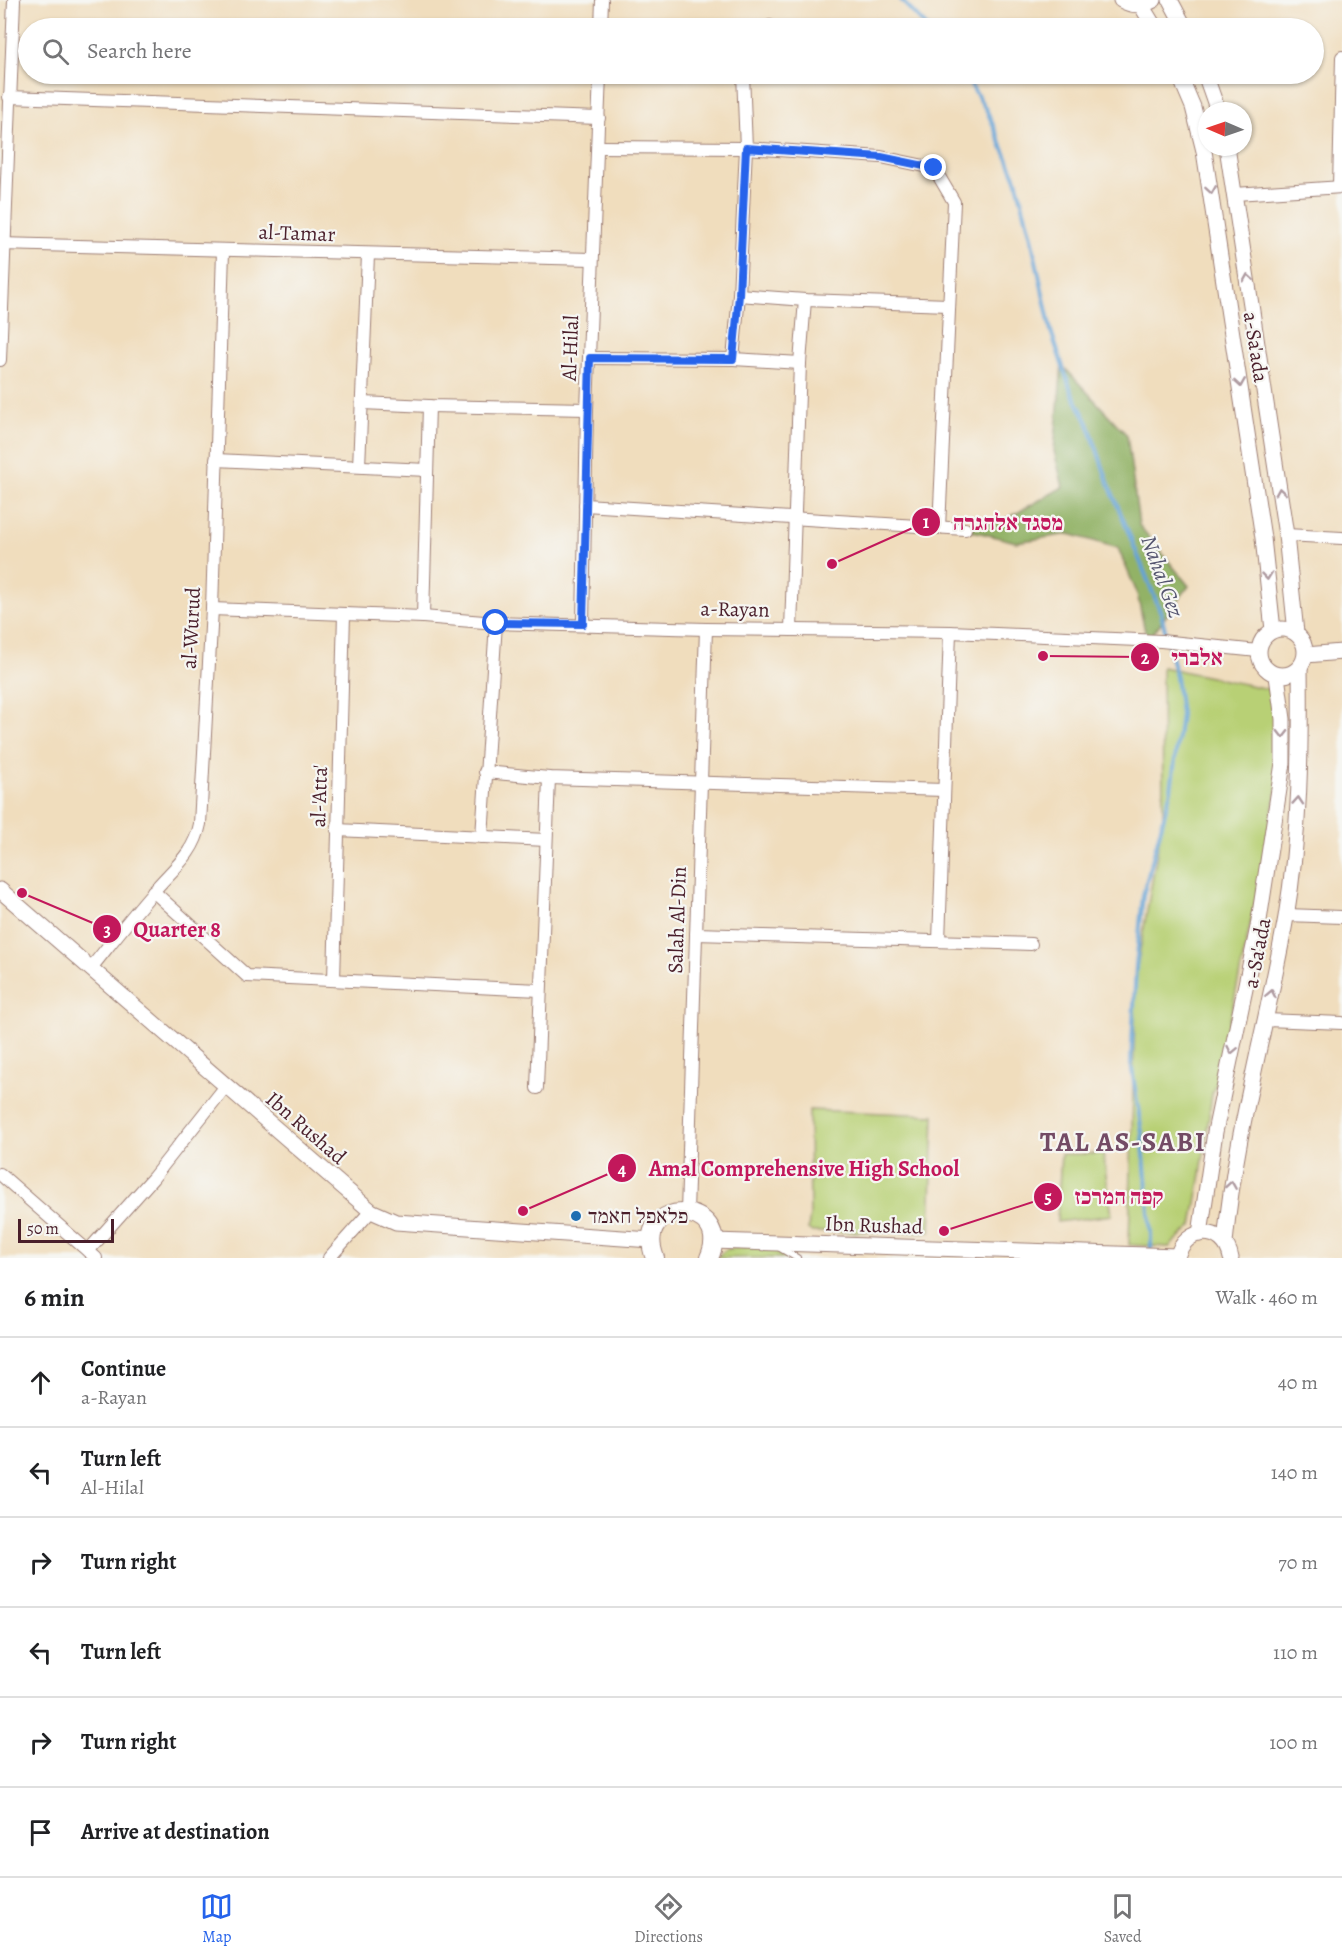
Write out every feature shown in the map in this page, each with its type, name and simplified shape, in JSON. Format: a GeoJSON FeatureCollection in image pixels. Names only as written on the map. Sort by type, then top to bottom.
{"type":"FeatureCollection","features":[{"type":"Feature","properties":{"kind":"main road"},"geometry":{"type":"LineString","coordinates":[[653,1249],[654,1230],[666,1216],[676,1212],[687,1212],[703,1220],[711,1231],[711,1250]]}},
{"type":"Feature","properties":{"kind":"street"},"geometry":{"type":"LineString","coordinates":[[0,360],[2,245],[14,0]]}},
{"type":"Feature","properties":{"kind":"street"},"geometry":{"type":"LineString","coordinates":[[601,18],[602,0]]}},
{"type":"Feature","properties":{"kind":"street"},"geometry":{"type":"LineString","coordinates":[[1121,0],[1131,5],[1148,3],[1152,18]]}},
{"type":"Feature","properties":{"kind":"street"},"geometry":{"type":"LineString","coordinates":[[1170,0],[1180,18]]}},
{"type":"Feature","properties":{"kind":"street"},"geometry":{"type":"LineString","coordinates":[[1235,194],[1340,187],[1342,57]]}},
{"type":"Feature","properties":{"kind":"street","name":"Al-Hilal"},"geometry":{"type":"LineString","coordinates":[[583,624],[587,409],[600,84]]}},
{"type":"Feature","properties":{"kind":"street"},"geometry":{"type":"LineString","coordinates":[[733,359],[739,295],[746,148],[743,84]]}},
{"type":"Feature","properties":{"kind":"street","name":"a-Sa'ada"},"geometry":{"type":"LineString","coordinates":[[1183,84],[1193,107],[1204,151],[1262,527],[1273,630]]}},
{"type":"Feature","properties":{"kind":"street"},"geometry":{"type":"LineString","coordinates":[[1208,84],[1215,102]]}},
{"type":"Feature","properties":{"kind":"street"},"geometry":{"type":"LineString","coordinates":[[9,98],[599,118]]}},
{"type":"Feature","properties":{"kind":"street"},"geometry":{"type":"LineString","coordinates":[[598,147],[746,148],[881,157],[934,168],[954,202],[939,528]]}},
{"type":"Feature","properties":{"kind":"street","name":"a-Sa'ada"},"geometry":{"type":"LineString","coordinates":[[1229,156],[1286,535],[1296,633]]}},
{"type":"Feature","properties":{"kind":"street","name":"al-Tamar"},"geometry":{"type":"LineString","coordinates":[[2,245],[592,259]]}},
{"type":"Feature","properties":{"kind":"street","name":"al-Wurud"},"geometry":{"type":"LineString","coordinates":[[91,968],[153,891],[190,850],[197,838],[200,824],[212,609],[223,251]]}},
{"type":"Feature","properties":{"kind":"street"},"geometry":{"type":"LineString","coordinates":[[359,466],[368,255]]}},
{"type":"Feature","properties":{"kind":"street"},"geometry":{"type":"LineString","coordinates":[[739,295],[805,300],[949,305]]}},
{"type":"Feature","properties":{"kind":"street"},"geometry":{"type":"LineString","coordinates":[[791,630],[800,363],[805,300]]}},
{"type":"Feature","properties":{"kind":"street"},"geometry":{"type":"LineString","coordinates":[[590,358],[733,359],[800,363]]}},
{"type":"Feature","properties":{"kind":"street"},"geometry":{"type":"LineString","coordinates":[[362,403],[587,409]]}},
{"type":"Feature","properties":{"kind":"street"},"geometry":{"type":"LineString","coordinates":[[423,617],[429,406]]}},
{"type":"Feature","properties":{"kind":"street"},"geometry":{"type":"LineString","coordinates":[[216,460],[427,470]]}},
{"type":"Feature","properties":{"kind":"street"},"geometry":{"type":"LineString","coordinates":[[585,505],[965,529]]}},
{"type":"Feature","properties":{"kind":"street"},"geometry":{"type":"LineString","coordinates":[[1286,535],[1342,538]]}},
{"type":"Feature","properties":{"kind":"street","name":"a-Rayan"},"geometry":{"type":"LineString","coordinates":[[212,609],[423,617],[496,623],[706,629],[950,632],[1161,641],[1258,651]]}},
{"type":"Feature","properties":{"kind":"street","name":"al-'Atta'"},"geometry":{"type":"LineString","coordinates":[[334,980],[344,614]]}},
{"type":"Feature","properties":{"kind":"street"},"geometry":{"type":"LineString","coordinates":[[482,837],[496,623]]}},
{"type":"Feature","properties":{"kind":"street","name":"Salah Al-Din"},"geometry":{"type":"LineString","coordinates":[[687,1212],[706,629]]}},
{"type":"Feature","properties":{"kind":"street"},"geometry":{"type":"LineString","coordinates":[[1303,661],[1301,639],[1296,633],[1288,630],[1273,630],[1261,641],[1258,651],[1260,662],[1268,672],[1277,676],[1294,672],[1303,661],[1342,652]]}},
{"type":"Feature","properties":{"kind":"street"},"geometry":{"type":"LineString","coordinates":[[939,941],[950,632]]}},
{"type":"Feature","properties":{"kind":"street","name":"a-Sa'ada"},"geometry":{"type":"LineString","coordinates":[[1225,1243],[1236,1155],[1266,1020],[1286,915],[1296,834],[1303,661]]}},
{"type":"Feature","properties":{"kind":"street","name":"a-Sa'ada"},"geometry":{"type":"LineString","coordinates":[[1200,1234],[1215,1131],[1258,927],[1283,764],[1283,719],[1277,676]]}},
{"type":"Feature","properties":{"kind":"street"},"geometry":{"type":"LineString","coordinates":[[485,772],[549,778],[944,790]]}},
{"type":"Feature","properties":{"kind":"street"},"geometry":{"type":"LineString","coordinates":[[537,1088],[549,778]]}},
{"type":"Feature","properties":{"kind":"street"},"geometry":{"type":"LineString","coordinates":[[337,830],[546,840]]}},
{"type":"Feature","properties":{"kind":"street","name":"Ibn Rushad"},"geometry":{"type":"LineString","coordinates":[[0,890],[371,1211],[396,1222],[653,1249]]}},
{"type":"Feature","properties":{"kind":"street"},"geometry":{"type":"LineString","coordinates":[[153,891],[247,976],[540,990]]}},
{"type":"Feature","properties":{"kind":"street"},"geometry":{"type":"LineString","coordinates":[[1286,915],[1342,917]]}},
{"type":"Feature","properties":{"kind":"street"},"geometry":{"type":"LineString","coordinates":[[696,934],[1031,944]]}},
{"type":"Feature","properties":{"kind":"street"},"geometry":{"type":"LineString","coordinates":[[1266,1020],[1342,1023]]}},
{"type":"Feature","properties":{"kind":"street"},"geometry":{"type":"LineString","coordinates":[[0,1174],[92,1254],[226,1086]]}},
{"type":"Feature","properties":{"kind":"street"},"geometry":{"type":"LineString","coordinates":[[329,1258],[371,1211]]}},
{"type":"Feature","properties":{"kind":"street"},"geometry":{"type":"LineString","coordinates":[[1177,1257],[1180,1247],[1186,1240],[1200,1234],[1214,1235],[1225,1243],[1231,1258]]}},
{"type":"Feature","properties":{"kind":"street","name":"Ibn Rushad"},"geometry":{"type":"LineString","coordinates":[[711,1250],[772,1243],[1063,1255],[1177,1257]]}},
{"type":"Feature","properties":{"kind":"lane"},"geometry":{"type":"LineString","coordinates":[[772,1243],[797,1258]]}},
{"type":"Feature","properties":{"kind":"green space"},"geometry":{"type":"Polygon","coordinates":[[[1062,365],[1127,435],[1139,525],[1189,586],[1147,641],[1137,593],[1118,548],[1069,534],[1016,542],[965,529],[1008,518],[1063,487],[1054,451],[1062,365]]]}},
{"type":"Feature","properties":{"kind":"green space"},"geometry":{"type":"Polygon","coordinates":[[[1162,667],[1268,689],[1283,754],[1259,883],[1217,1081],[1212,1094],[1192,1226],[1169,1247],[1129,1245],[1136,973],[1163,819],[1162,667]]]}},
{"type":"Feature","properties":{"kind":"green space"},"geometry":{"type":"Polygon","coordinates":[[[809,1110],[934,1115],[930,1232],[812,1232],[808,1229],[810,1215],[809,1110]]]}},
{"type":"Feature","properties":{"kind":"green space"},"geometry":{"type":"Polygon","coordinates":[[[1061,1154],[1103,1154],[1112,1215],[1057,1222],[1061,1154]]]}},
{"type":"Feature","properties":{"kind":"green space"},"geometry":{"type":"Polygon","coordinates":[[[772,1243],[788,1258],[715,1258],[727,1249],[772,1243]]]}},
{"type":"Feature","properties":{"kind":"waterway","name":"Nahal Gez"},"geometry":{"type":"LineString","coordinates":[[901,0],[918,18]]}},
{"type":"Feature","properties":{"kind":"waterway","name":"Nahal Gez"},"geometry":{"type":"LineString","coordinates":[[970,84],[987,111],[1016,179],[1051,331],[1071,391],[1088,423],[1108,482],[1161,613],[1176,677],[1181,714],[1171,790],[1143,895],[1136,966],[1131,1063],[1142,1133],[1151,1251]]}},
{"type":"Feature","properties":{"kind":"place","name":"מסגד אלהגרה"},"geometry":{"type":"Point","coordinates":[832,564]}},
{"type":"Feature","properties":{"kind":"place","name":"אלברי"},"geometry":{"type":"Point","coordinates":[1043,656]}},
{"type":"Feature","properties":{"kind":"place","name":"Quarter 8"},"geometry":{"type":"Point","coordinates":[22,893]}},
{"type":"Feature","properties":{"kind":"place","name":"Amal Comprehensive High School"},"geometry":{"type":"Point","coordinates":[523,1211]}},
{"type":"Feature","properties":{"kind":"place","name":"פלאפל חאמד"},"geometry":{"type":"Point","coordinates":[576,1216]}},
{"type":"Feature","properties":{"kind":"place","name":"קפה המרכז"},"geometry":{"type":"Point","coordinates":[944,1231]}},
{"type":"Feature","properties":{"kind":"district","name":"TAL AS-SABI"},"geometry":{"type":"Point","coordinates":[1123,1142]}},
{"type":"Feature","properties":{"kind":"route"},"geometry":{"type":"LineString","coordinates":[[496,623],[583,624],[590,358],[733,359],[739,295],[746,148],[881,157],[934,168]]}}]}
